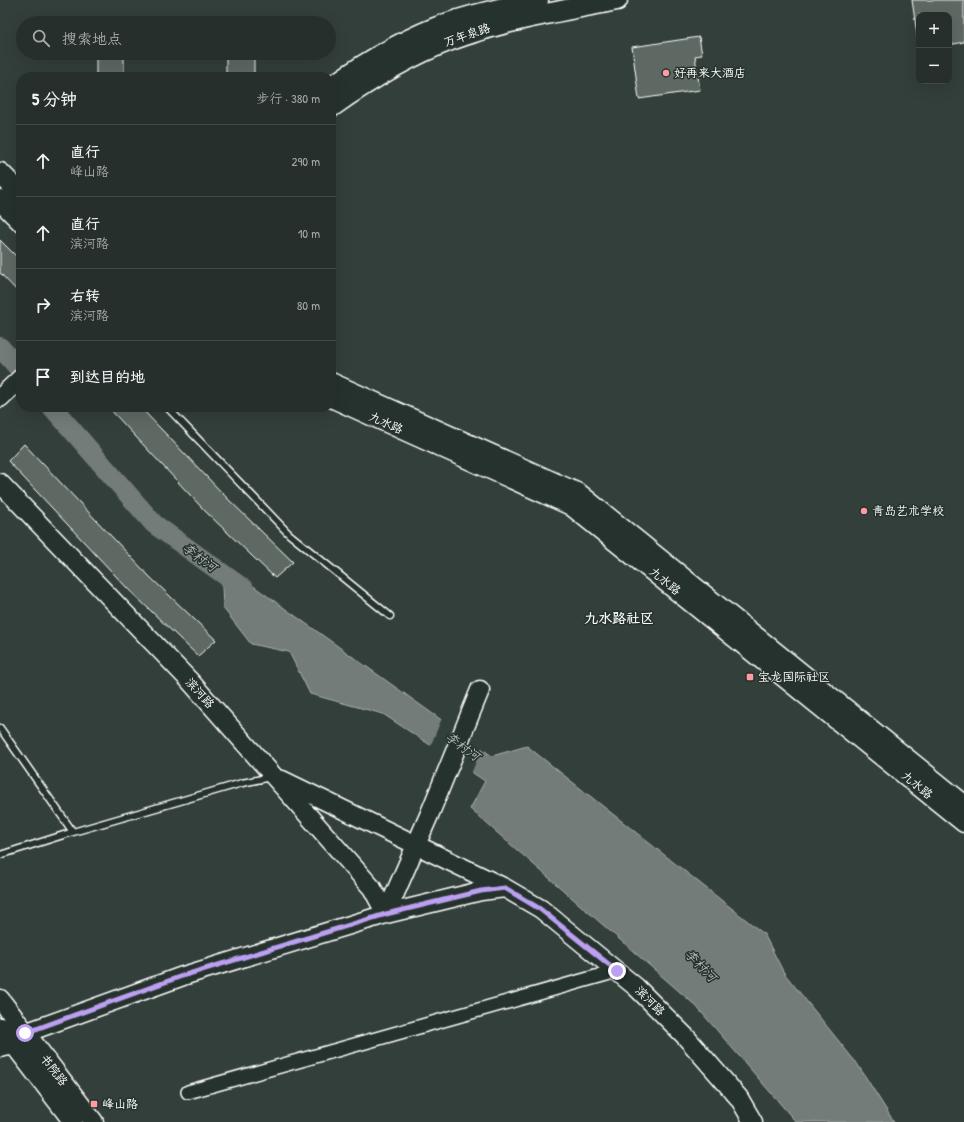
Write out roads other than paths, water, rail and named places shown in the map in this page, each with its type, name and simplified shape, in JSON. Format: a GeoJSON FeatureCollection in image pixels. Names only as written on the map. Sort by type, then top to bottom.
{"type":"FeatureCollection","features":[{"type":"Feature","properties":{"kind":"main road","name":"万年泉路"},"geometry":{"type":"LineString","coordinates":[[336,83],[360,66],[414,38],[448,23],[490,11],[538,0]]}},
{"type":"Feature","properties":{"kind":"main road","name":"万年泉路"},"geometry":{"type":"LineString","coordinates":[[336,103],[368,81],[417,55],[450,40],[492,27],[617,0]]}},
{"type":"Feature","properties":{"kind":"main road"},"geometry":{"type":"LineString","coordinates":[[0,173],[16,189]]}},
{"type":"Feature","properties":{"kind":"main road"},"geometry":{"type":"LineString","coordinates":[[0,200],[16,217]]}},
{"type":"Feature","properties":{"kind":"street"},"geometry":{"type":"LineString","coordinates":[[0,398],[16,383]]}},
{"type":"Feature","properties":{"kind":"street","name":"九水路"},"geometry":{"type":"LineString","coordinates":[[336,384],[579,493],[964,804]]}},
{"type":"Feature","properties":{"kind":"street","name":"九水路"},"geometry":{"type":"LineString","coordinates":[[336,400],[571,506],[964,823]]}},
{"type":"Feature","properties":{"kind":"street","name":"滨河路"},"geometry":{"type":"LineString","coordinates":[[0,483],[189,680],[372,888],[386,914]]}},
{"type":"Feature","properties":{"kind":"street"},"geometry":{"type":"LineString","coordinates":[[386,914],[430,813],[480,690]]}},
{"type":"Feature","properties":{"kind":"street","name":"滨河路"},"geometry":{"type":"LineString","coordinates":[[274,776],[505,888],[540,909],[636,987],[685,1036],[738,1098],[753,1122]]}},
{"type":"Feature","properties":{"kind":"street"},"geometry":{"type":"LineString","coordinates":[[13,1042],[182,976],[386,914],[481,891],[505,888]]}},
{"type":"Feature","properties":{"kind":"street"},"geometry":{"type":"LineString","coordinates":[[188,1092],[617,971]]}},
{"type":"Feature","properties":{"kind":"street","name":"书院路"},"geometry":{"type":"LineString","coordinates":[[0,999],[13,1042],[94,1122]]}},
{"type":"Feature","properties":{"kind":"street","name":"书院路"},"geometry":{"type":"LineString","coordinates":[[0,1027],[73,1122]]}},
{"type":"Feature","properties":{"kind":"lane"},"geometry":{"type":"LineString","coordinates":[[172,412],[290,534],[390,616]]}},
{"type":"Feature","properties":{"kind":"lane"},"geometry":{"type":"LineString","coordinates":[[0,728],[73,832]]}},
{"type":"Feature","properties":{"kind":"lane"},"geometry":{"type":"LineString","coordinates":[[0,855],[73,832],[242,783],[274,776]]}},
{"type":"Feature","properties":{"kind":"water"},"geometry":{"type":"Polygon","coordinates":[[[221,563],[492,756],[527,746],[764,934],[784,973],[858,1065],[894,1122],[796,1122],[696,1006],[470,809],[485,781],[383,714],[310,694],[289,652],[251,644],[223,608],[221,563]]]}},
{"type":"Feature","properties":{"kind":"waterway","name":"李村河"},"geometry":{"type":"LineString","coordinates":[[0,347],[16,365]]}},
{"type":"Feature","properties":{"kind":"waterway","name":"李村河"},"geometry":{"type":"LineString","coordinates":[[56,412],[154,524],[244,589]]}},
{"type":"Feature","properties":{"kind":"place","name":"好再来大酒店"},"geometry":{"type":"Point","coordinates":[666,73]}},
{"type":"Feature","properties":{"kind":"place","name":"青岛艺术学校"},"geometry":{"type":"Point","coordinates":[864,511]}},
{"type":"Feature","properties":{"kind":"place","name":"宝龙国际社区"},"geometry":{"type":"Point","coordinates":[750,677]}},
{"type":"Feature","properties":{"kind":"place","name":"峰山路"},"geometry":{"type":"Point","coordinates":[94,1104]}},
{"type":"Feature","properties":{"kind":"district","name":"九水路社区"},"geometry":{"type":"Point","coordinates":[619,618]}}]}
